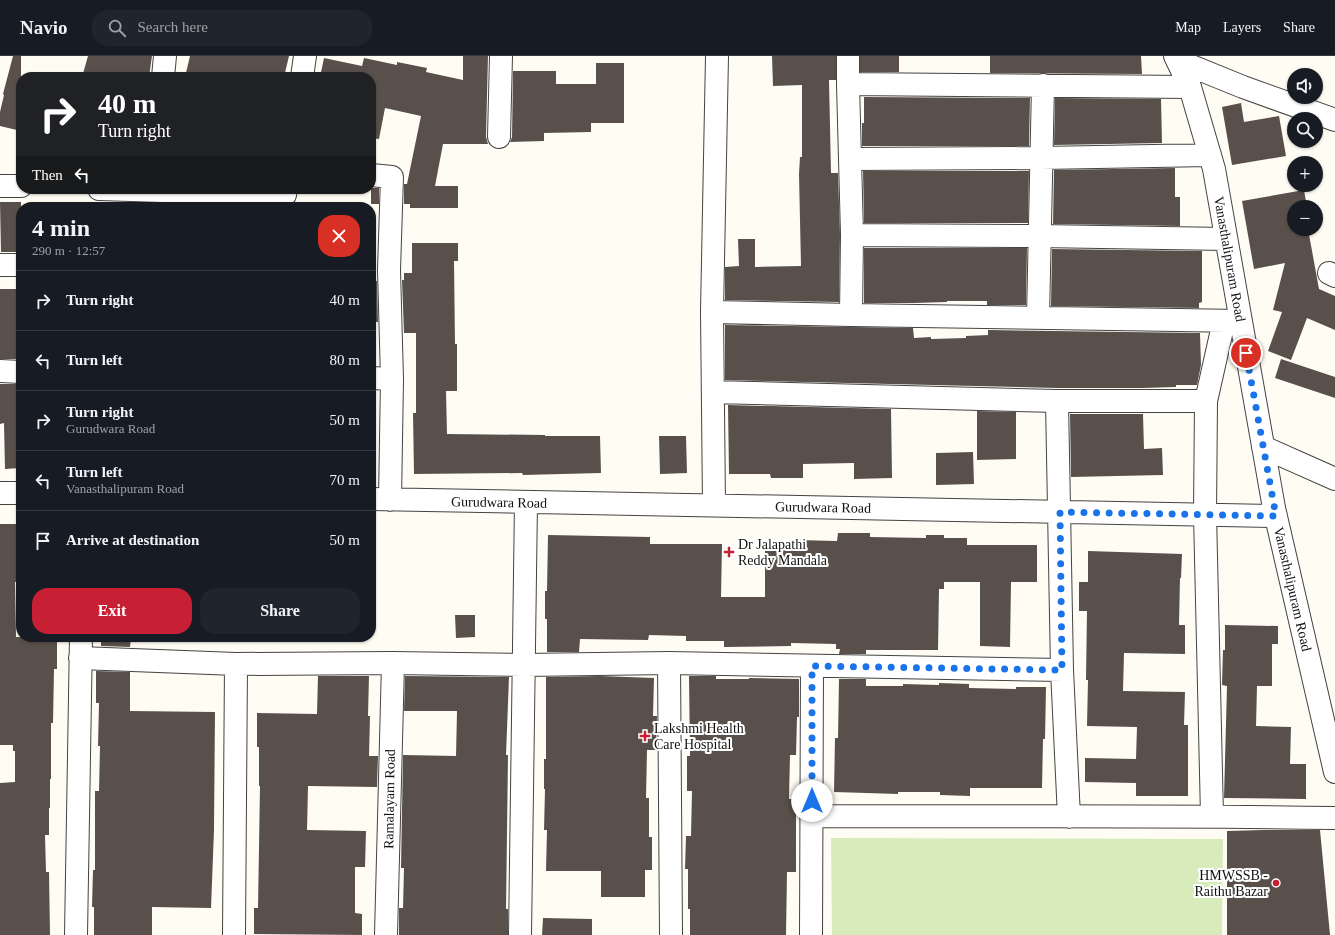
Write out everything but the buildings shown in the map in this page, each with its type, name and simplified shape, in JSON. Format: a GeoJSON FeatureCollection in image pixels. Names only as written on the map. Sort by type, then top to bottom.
{"type":"FeatureCollection","features":[{"type":"Feature","properties":{"kind":"street"},"geometry":{"type":"LineString","coordinates":[[163,72],[165,56]]}},
{"type":"Feature","properties":{"kind":"street"},"geometry":{"type":"LineString","coordinates":[[303,72],[305,56]]}},
{"type":"Feature","properties":{"kind":"street"},"geometry":{"type":"LineString","coordinates":[[498,137],[501,56]]}},
{"type":"Feature","properties":{"kind":"street"},"geometry":{"type":"LineString","coordinates":[[714,505],[712,312],[717,56]]}},
{"type":"Feature","properties":{"kind":"street"},"geometry":{"type":"LineString","coordinates":[[848,56],[852,235],[851,315]]}},
{"type":"Feature","properties":{"kind":"street"},"geometry":{"type":"LineString","coordinates":[[1177,59],[1243,87],[1335,120]]}},
{"type":"Feature","properties":{"kind":"street","name":"Vanasthalipuram Road"},"geometry":{"type":"LineString","coordinates":[[1177,59],[1190,87],[1214,169],[1226,239],[1232,321],[1263,447],[1276,516],[1328,717],[1335,772]]}},
{"type":"Feature","properties":{"kind":"street"},"geometry":{"type":"LineString","coordinates":[[848,84],[1190,87]]}},
{"type":"Feature","properties":{"kind":"street"},"geometry":{"type":"LineString","coordinates":[[1038,318],[1043,85]]}},
{"type":"Feature","properties":{"kind":"street"},"geometry":{"type":"LineString","coordinates":[[851,159],[1210,155]]}},
{"type":"Feature","properties":{"kind":"street"},"geometry":{"type":"LineString","coordinates":[[376,175],[392,177],[380,270],[380,499]]}},
{"type":"Feature","properties":{"kind":"street"},"geometry":{"type":"LineString","coordinates":[[0,186],[16,186]]}},
{"type":"Feature","properties":{"kind":"street"},"geometry":{"type":"LineString","coordinates":[[258,194],[285,194]]}},
{"type":"Feature","properties":{"kind":"street"},"geometry":{"type":"LineString","coordinates":[[852,235],[1226,239]]}},
{"type":"Feature","properties":{"kind":"street"},"geometry":{"type":"LineString","coordinates":[[0,265],[16,265]]}},
{"type":"Feature","properties":{"kind":"street"},"geometry":{"type":"LineString","coordinates":[[712,312],[1232,321],[1206,401],[1205,514],[1212,816]]}},
{"type":"Feature","properties":{"kind":"street"},"geometry":{"type":"LineString","coordinates":[[0,371],[16,372]]}},
{"type":"Feature","properties":{"kind":"street"},"geometry":{"type":"LineString","coordinates":[[713,392],[1056,401],[1206,401]]}},
{"type":"Feature","properties":{"kind":"street"},"geometry":{"type":"LineString","coordinates":[[1056,401],[1060,512],[1062,670],[1069,817]]}},
{"type":"Feature","properties":{"kind":"street"},"geometry":{"type":"LineString","coordinates":[[1263,447],[1335,479]]}},
{"type":"Feature","properties":{"kind":"street"},"geometry":{"type":"LineString","coordinates":[[0,493],[16,493]]}},
{"type":"Feature","properties":{"kind":"street","name":"Gurudwara Road"},"geometry":{"type":"LineString","coordinates":[[380,499],[1276,516]]}},
{"type":"Feature","properties":{"kind":"street"},"geometry":{"type":"LineString","coordinates":[[520,935],[526,502]]}},
{"type":"Feature","properties":{"kind":"street"},"geometry":{"type":"LineString","coordinates":[[76,935],[81,642]]}},
{"type":"Feature","properties":{"kind":"street"},"geometry":{"type":"LineString","coordinates":[[80,658],[236,664],[393,663],[524,665],[669,662],[1062,670]]}},
{"type":"Feature","properties":{"kind":"street"},"geometry":{"type":"LineString","coordinates":[[669,662],[671,935]]}},
{"type":"Feature","properties":{"kind":"street","name":"Ramalayam Road"},"geometry":{"type":"LineString","coordinates":[[386,935],[393,663]]}},
{"type":"Feature","properties":{"kind":"street"},"geometry":{"type":"LineString","coordinates":[[234,935],[236,664]]}},
{"type":"Feature","properties":{"kind":"street"},"geometry":{"type":"LineString","coordinates":[[811,935],[812,666]]}},
{"type":"Feature","properties":{"kind":"street"},"geometry":{"type":"LineString","coordinates":[[811,816],[1212,816],[1335,818]]}},
{"type":"Feature","properties":{"kind":"green space"},"geometry":{"type":"Polygon","coordinates":[[[831,838],[1223,839],[1222,935],[832,935],[831,838]]]}},
{"type":"Feature","properties":{"kind":"place","name":"Dr Jalapathi Reddy Mandala"},"geometry":{"type":"Point","coordinates":[729,552]}},
{"type":"Feature","properties":{"kind":"place","name":"Lakshmi Health Care Hospital"},"geometry":{"type":"Point","coordinates":[645,736]}},
{"type":"Feature","properties":{"kind":"place","name":"HMWSSB - Raithu Bazar"},"geometry":{"type":"Point","coordinates":[1276,883]}},
{"type":"Feature","properties":{"kind":"route"},"geometry":{"type":"LineString","coordinates":[[812,801],[812,666],[1062,670],[1060,512],[1276,516],[1246,353]]}}]}
